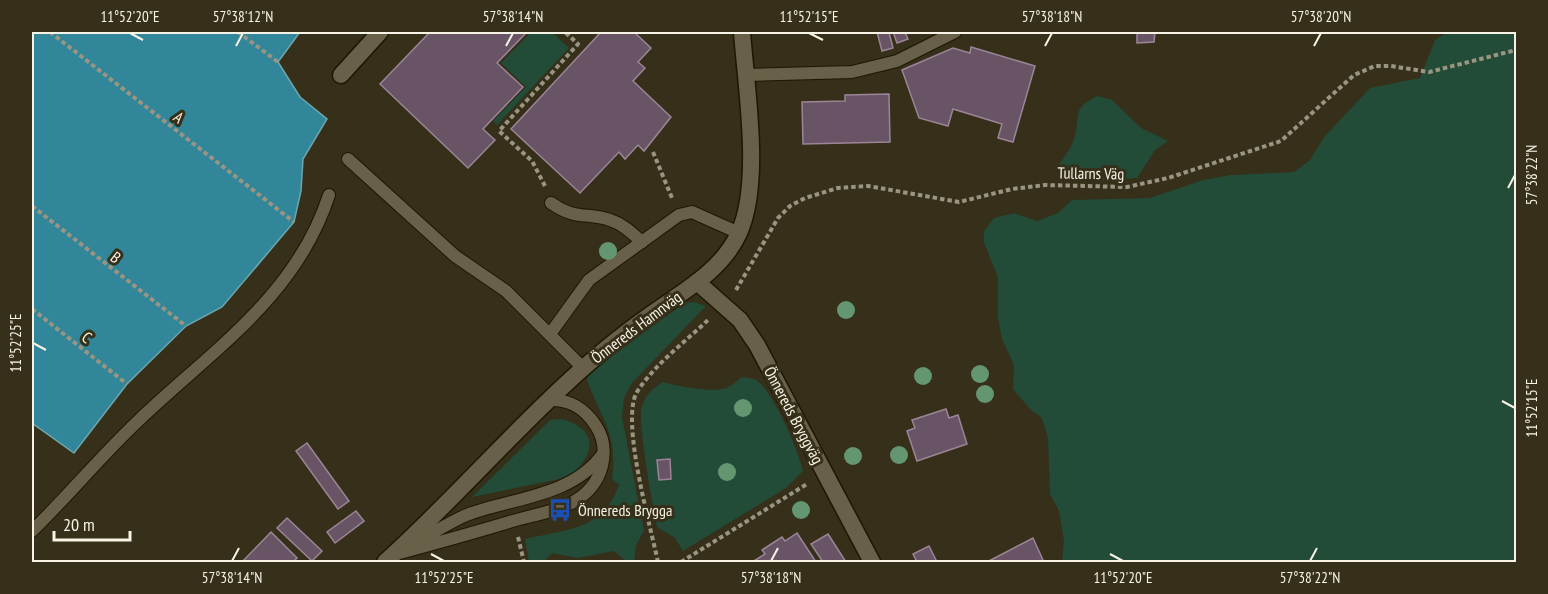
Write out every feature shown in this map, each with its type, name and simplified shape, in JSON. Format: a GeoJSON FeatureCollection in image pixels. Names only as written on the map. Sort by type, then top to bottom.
{"type":"FeatureCollection","features":[{"type":"Feature","properties":{"kind":"street"},"geometry":{"type":"LineString","coordinates":[[341,75],[380,32]]}},
{"type":"Feature","properties":{"kind":"street","name":"Önnereds Hamnväg"},"geometry":{"type":"LineString","coordinates":[[390,558],[582,367],[697,282],[730,250],[739,233],[751,194],[752,175],[742,32]]}},
{"type":"Feature","properties":{"kind":"street","name":"Önnereds Bryggväg"},"geometry":{"type":"LineString","coordinates":[[697,282],[740,320],[757,345],[872,562]]}},
{"type":"Feature","properties":{"kind":"lane"},"geometry":{"type":"LineString","coordinates":[[745,75],[852,72],[897,61],[955,32]]}},
{"type":"Feature","properties":{"kind":"lane"},"geometry":{"type":"LineString","coordinates":[[348,159],[455,256],[506,291],[582,367]]}},
{"type":"Feature","properties":{"kind":"lane"},"geometry":{"type":"LineString","coordinates":[[32,531],[137,422],[270,299],[308,247],[329,195]]}},
{"type":"Feature","properties":{"kind":"lane"},"geometry":{"type":"LineString","coordinates":[[551,203],[566,214],[608,219],[625,226],[642,242]]}},
{"type":"Feature","properties":{"kind":"lane"},"geometry":{"type":"LineString","coordinates":[[550,334],[589,280],[679,215],[692,212],[739,233]]}},
{"type":"Feature","properties":{"kind":"lane"},"geometry":{"type":"LineString","coordinates":[[390,558],[560,510],[591,488],[599,475],[603,453],[598,428],[580,408],[564,399],[548,400]]}},
{"type":"Feature","properties":{"kind":"lane"},"geometry":{"type":"LineString","coordinates":[[390,558],[467,515],[570,482],[593,468],[603,453]]}},
{"type":"Feature","properties":{"kind":"path","name":"A"},"geometry":{"type":"LineString","coordinates":[[50,32],[294,222]]}},
{"type":"Feature","properties":{"kind":"path"},"geometry":{"type":"LineString","coordinates":[[238,32],[278,62]]}},
{"type":"Feature","properties":{"kind":"path"},"geometry":{"type":"LineString","coordinates":[[551,203],[541,175],[532,161],[500,131],[578,44],[565,32]]}},
{"type":"Feature","properties":{"kind":"path","name":"Tullarns Väg"},"geometry":{"type":"LineString","coordinates":[[658,562],[632,435],[633,402],[646,381],[738,287],[778,218],[790,206],[805,198],[838,188],[868,186],[959,202],[1012,189],[1045,185],[1127,187],[1168,178],[1281,141],[1354,75],[1375,66],[1428,72],[1516,50]]}},
{"type":"Feature","properties":{"kind":"path"},"geometry":{"type":"LineString","coordinates":[[653,152],[679,215]]}},
{"type":"Feature","properties":{"kind":"path","name":"B"},"geometry":{"type":"LineString","coordinates":[[32,206],[186,326]]}},
{"type":"Feature","properties":{"kind":"path","name":"C"},"geometry":{"type":"LineString","coordinates":[[32,309],[128,384]]}},
{"type":"Feature","properties":{"kind":"path"},"geometry":{"type":"LineString","coordinates":[[681,562],[825,473]]}},
{"type":"Feature","properties":{"kind":"green space"},"geometry":{"type":"Polygon","coordinates":[[[531,32],[552,32],[569,48],[497,125],[493,121],[526,87],[501,63],[531,32]]]}},
{"type":"Feature","properties":{"kind":"green space"},"geometry":{"type":"Polygon","coordinates":[[[1516,32],[1516,562],[1062,562],[1064,541],[1059,511],[1050,494],[1048,438],[1042,418],[1030,409],[1013,389],[1014,365],[1002,339],[998,317],[998,277],[984,243],[984,231],[994,218],[1014,213],[1037,221],[1058,213],[1072,200],[1150,198],[1203,180],[1231,175],[1294,172],[1310,160],[1324,137],[1370,88],[1420,78],[1435,40],[1446,33],[1516,32]]]}},
{"type":"Feature","properties":{"kind":"green space"},"geometry":{"type":"Polygon","coordinates":[[[1097,96],[1112,100],[1141,128],[1168,141],[1155,150],[1137,178],[1099,181],[1062,178],[1058,166],[1074,140],[1079,112],[1084,104],[1097,96]]]}},
{"type":"Feature","properties":{"kind":"green space"},"geometry":{"type":"Polygon","coordinates":[[[694,302],[706,306],[632,383],[624,398],[622,417],[644,531],[636,545],[634,561],[627,562],[614,551],[578,558],[552,553],[543,562],[529,562],[525,539],[569,530],[593,520],[612,500],[619,485],[612,479],[611,438],[587,380],[590,372],[684,303],[694,302]]]}},
{"type":"Feature","properties":{"kind":"green space"},"geometry":{"type":"Polygon","coordinates":[[[742,377],[756,380],[770,396],[791,436],[803,471],[786,488],[683,551],[675,538],[657,527],[643,446],[642,406],[650,392],[663,382],[712,390],[726,388],[742,377]]]}},
{"type":"Feature","properties":{"kind":"green space"},"geometry":{"type":"Polygon","coordinates":[[[562,419],[583,430],[590,444],[584,460],[569,477],[472,497],[550,420],[562,419]]]}},
{"type":"Feature","properties":{"kind":"water"},"geometry":{"type":"Polygon","coordinates":[[[32,32],[300,32],[278,62],[300,97],[327,119],[303,159],[301,191],[294,222],[222,307],[186,326],[127,384],[74,453],[32,423],[32,32]]]}},
{"type":"Feature","properties":{"kind":"building"},"geometry":{"type":"Polygon","coordinates":[[[430,32],[527,32],[497,63],[523,87],[483,129],[495,140],[468,168],[380,84],[430,32]]]}},
{"type":"Feature","properties":{"kind":"building"},"geometry":{"type":"Polygon","coordinates":[[[601,32],[634,32],[651,48],[638,62],[645,68],[633,81],[671,117],[644,151],[638,145],[625,159],[619,152],[580,193],[511,129],[601,32]]]}},
{"type":"Feature","properties":{"kind":"building"},"geometry":{"type":"Polygon","coordinates":[[[877,32],[889,32],[893,48],[882,51],[877,32]]]}},
{"type":"Feature","properties":{"kind":"building"},"geometry":{"type":"Polygon","coordinates":[[[893,32],[905,32],[908,39],[897,43],[893,32]]]}},
{"type":"Feature","properties":{"kind":"building"},"geometry":{"type":"Polygon","coordinates":[[[1137,32],[1155,32],[1154,42],[1137,43],[1137,32]]]}},
{"type":"Feature","properties":{"kind":"building"},"geometry":{"type":"Polygon","coordinates":[[[971,47],[1035,66],[1013,142],[998,138],[1002,124],[953,109],[948,126],[919,118],[902,70],[953,48],[970,53],[971,47]]]}},
{"type":"Feature","properties":{"kind":"building"},"geometry":{"type":"Polygon","coordinates":[[[889,94],[890,142],[803,144],[802,102],[845,101],[845,95],[889,94]]]}},
{"type":"Feature","properties":{"kind":"building"},"geometry":{"type":"Polygon","coordinates":[[[946,409],[949,418],[958,415],[967,444],[917,461],[907,431],[915,428],[912,420],[946,409]]]}},
{"type":"Feature","properties":{"kind":"building"},"geometry":{"type":"Polygon","coordinates":[[[307,443],[349,501],[338,509],[296,451],[307,443]]]}},
{"type":"Feature","properties":{"kind":"building"},"geometry":{"type":"Polygon","coordinates":[[[670,459],[671,479],[659,480],[657,460],[670,459]]]}},
{"type":"Feature","properties":{"kind":"building"},"geometry":{"type":"Polygon","coordinates":[[[356,511],[364,521],[335,543],[327,532],[356,511]]]}},
{"type":"Feature","properties":{"kind":"building"},"geometry":{"type":"Polygon","coordinates":[[[287,518],[322,551],[312,561],[277,528],[287,518]]]}},
{"type":"Feature","properties":{"kind":"building"},"geometry":{"type":"Polygon","coordinates":[[[271,532],[297,558],[293,562],[242,562],[271,532]]]}},
{"type":"Feature","properties":{"kind":"building"},"geometry":{"type":"Polygon","coordinates":[[[797,533],[816,562],[752,562],[765,554],[762,550],[782,537],[785,541],[797,533]]]}},
{"type":"Feature","properties":{"kind":"building"},"geometry":{"type":"Polygon","coordinates":[[[828,534],[846,562],[823,562],[811,544],[828,534]]]}},
{"type":"Feature","properties":{"kind":"building"},"geometry":{"type":"Polygon","coordinates":[[[1033,538],[1043,560],[1038,562],[987,562],[1033,538]]]}},
{"type":"Feature","properties":{"kind":"building"},"geometry":{"type":"Polygon","coordinates":[[[929,546],[937,562],[917,562],[913,554],[929,546]]]}},
{"type":"Feature","properties":{"kind":"place","name":"Önnereds Brygga"},"geometry":{"type":"Point","coordinates":[560,510]}}]}
